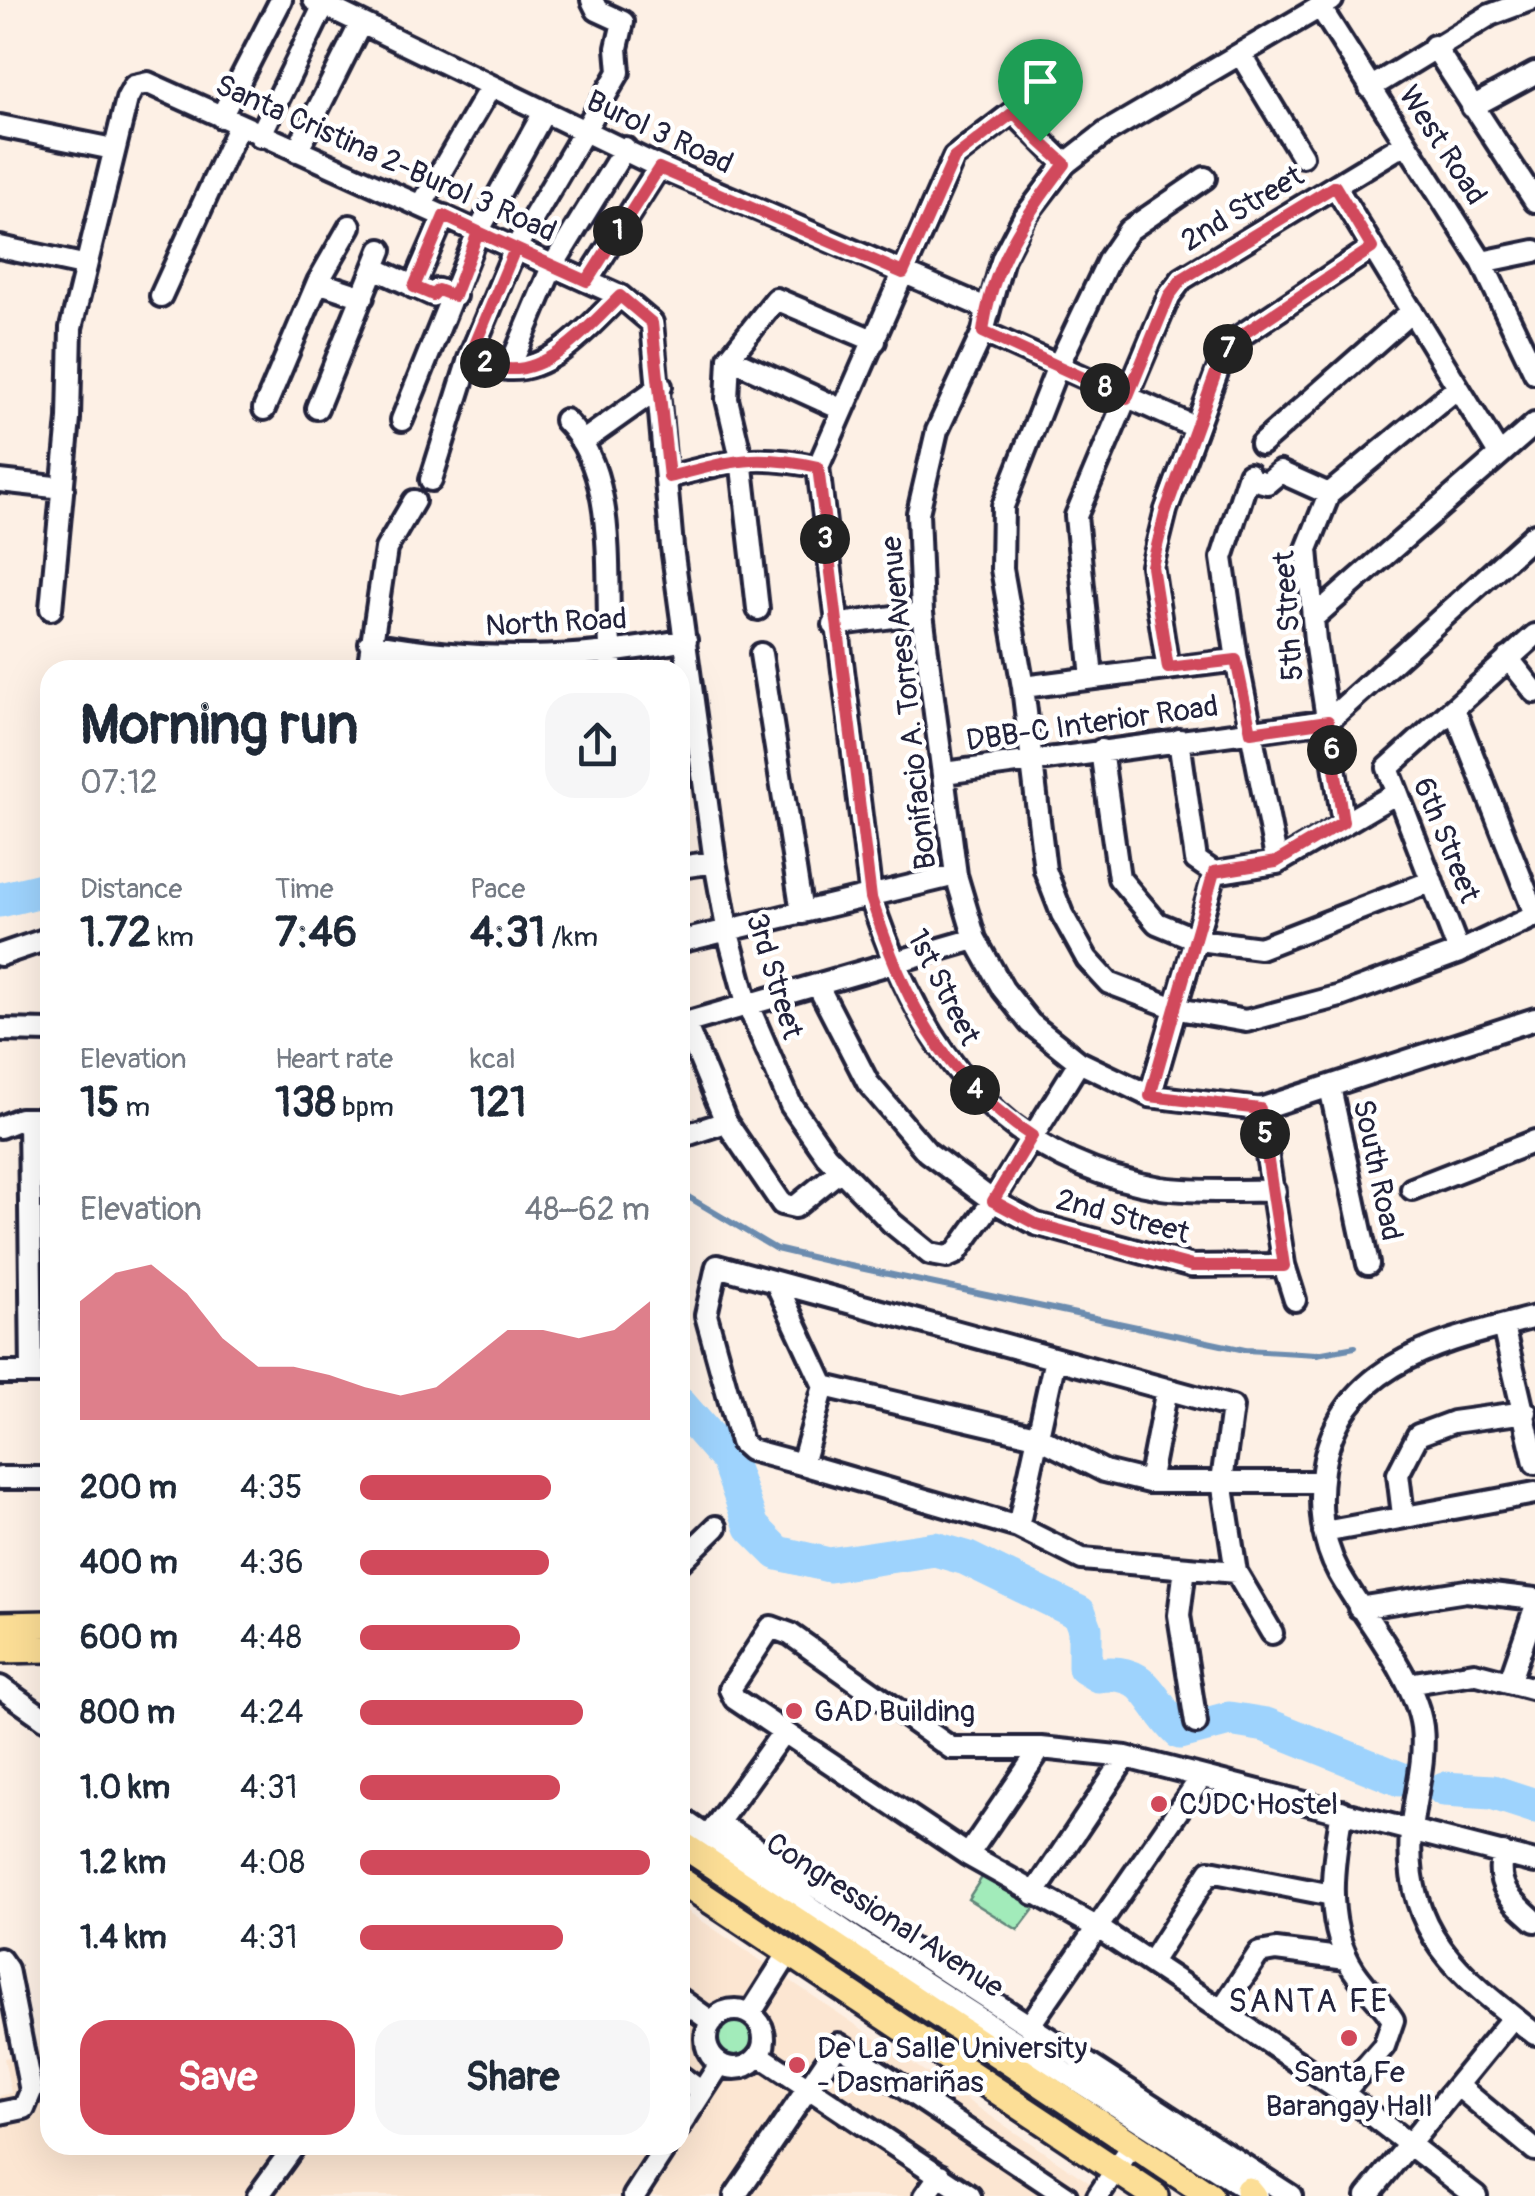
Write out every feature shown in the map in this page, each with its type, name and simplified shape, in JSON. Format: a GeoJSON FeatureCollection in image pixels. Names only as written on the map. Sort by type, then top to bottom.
{"type":"FeatureCollection","features":[{"type":"Feature","properties":{"kind":"main road"},"geometry":{"type":"LineString","coordinates":[[0,1624],[40,1624]]}},
{"type":"Feature","properties":{"kind":"main road"},"geometry":{"type":"LineString","coordinates":[[0,1650],[40,1649]]}},
{"type":"Feature","properties":{"kind":"main road","name":"Congressional Avenue"},"geometry":{"type":"LineString","coordinates":[[700,1839],[1210,2196]]}},
{"type":"Feature","properties":{"kind":"main road"},"geometry":{"type":"LineString","coordinates":[[690,1887],[1155,2196]]}},
{"type":"Feature","properties":{"kind":"street"},"geometry":{"type":"LineString","coordinates":[[160,296],[281,0]]}},
{"type":"Feature","properties":{"kind":"street"},"geometry":{"type":"LineString","coordinates":[[431,480],[469,359],[515,249],[544,194],[620,72],[617,48],[623,22],[597,10],[592,0]]}},
{"type":"Feature","properties":{"kind":"street"},"geometry":{"type":"LineString","coordinates":[[1370,88],[1490,15],[1530,0]]}},
{"type":"Feature","properties":{"kind":"street"},"geometry":{"type":"LineString","coordinates":[[260,136],[319,2]]}},
{"type":"Feature","properties":{"kind":"street","name":"Burol 3 Road"},"geometry":{"type":"LineString","coordinates":[[319,2],[625,148],[659,168],[986,308]]}},
{"type":"Feature","properties":{"kind":"street","name":"Bonifacio A. Torres Avenue"},"geometry":{"type":"LineString","coordinates":[[1326,3],[1105,134],[1065,164],[1023,219],[1002,258],[986,308],[983,332],[937,431],[918,513],[922,613],[956,876],[975,939],[1003,989],[1030,1023],[1079,1062],[1150,1096],[1260,1109],[1535,1019]]}},
{"type":"Feature","properties":{"kind":"street","name":"West Road"},"geometry":{"type":"LineString","coordinates":[[1326,3],[1370,88],[1526,335],[1535,373]]}},
{"type":"Feature","properties":{"kind":"street"},"geometry":{"type":"LineString","coordinates":[[298,151],[362,23]]}},
{"type":"Feature","properties":{"kind":"street"},"geometry":{"type":"LineString","coordinates":[[1434,46],[1472,107],[1527,173],[1535,201]]}},
{"type":"Feature","properties":{"kind":"street"},"geometry":{"type":"LineString","coordinates":[[1241,55],[1302,156]]}},
{"type":"Feature","properties":{"kind":"street"},"geometry":{"type":"LineString","coordinates":[[1472,107],[1535,73]]}},
{"type":"Feature","properties":{"kind":"street","name":"Santa Cristina 2-Burol 3 Road"},"geometry":{"type":"LineString","coordinates":[[113,150],[127,99],[134,86],[148,83],[620,296],[652,323],[661,386],[672,547],[686,640]]}},
{"type":"Feature","properties":{"kind":"street"},"geometry":{"type":"LineString","coordinates":[[421,206],[491,86]]}},
{"type":"Feature","properties":{"kind":"street"},"geometry":{"type":"LineString","coordinates":[[402,420],[478,232],[544,112]]}},
{"type":"Feature","properties":{"kind":"street","name":"1st Street"},"geometry":{"type":"LineString","coordinates":[[1065,164],[1014,112],[954,158],[818,467],[834,625],[871,898],[893,965],[951,1068],[1003,1117],[1074,1164],[1162,1188],[1275,1191]]}},
{"type":"Feature","properties":{"kind":"street"},"geometry":{"type":"LineString","coordinates":[[0,126],[113,150],[69,343],[70,419],[51,609]]}},
{"type":"Feature","properties":{"kind":"street","name":"2nd Street"},"geometry":{"type":"LineString","coordinates":[[1092,678],[1076,516],[1169,296],[1182,279],[1406,143]]}},
{"type":"Feature","properties":{"kind":"street"},"geometry":{"type":"LineString","coordinates":[[509,369],[552,266],[625,148]]}},
{"type":"Feature","properties":{"kind":"street"},"geometry":{"type":"LineString","coordinates":[[587,281],[659,168]]}},
{"type":"Feature","properties":{"kind":"street"},"geometry":{"type":"LineString","coordinates":[[1205,178],[1129,230],[1109,258],[1058,366],[1003,506],[1002,569],[1023,687],[1045,870],[1087,959],[1109,983],[1178,1009],[1246,1021],[1340,996],[1459,952],[1535,915],[1454,709]]}},
{"type":"Feature","properties":{"kind":"street"},"geometry":{"type":"LineString","coordinates":[[1335,186],[1499,454]]}},
{"type":"Feature","properties":{"kind":"street"},"geometry":{"type":"LineString","coordinates":[[414,287],[444,216]]}},
{"type":"Feature","properties":{"kind":"street"},"geometry":{"type":"LineString","coordinates":[[264,409],[318,282],[350,226]]}},
{"type":"Feature","properties":{"kind":"street"},"geometry":{"type":"LineString","coordinates":[[0,247],[84,266]]}},
{"type":"Feature","properties":{"kind":"street"},"geometry":{"type":"LineString","coordinates":[[1168,668],[1152,566],[1195,427],[1222,356],[1236,339],[1372,248]]}},
{"type":"Feature","properties":{"kind":"street"},"geometry":{"type":"LineString","coordinates":[[1482,262],[1535,252]]}},
{"type":"Feature","properties":{"kind":"street"},"geometry":{"type":"LineString","coordinates":[[317,408],[378,259],[414,287],[433,295],[438,290],[454,296]]}},
{"type":"Feature","properties":{"kind":"street"},"geometry":{"type":"LineString","coordinates":[[318,282],[362,296]]}},
{"type":"Feature","properties":{"kind":"street"},"geometry":{"type":"LineString","coordinates":[[469,359],[509,369],[534,366],[575,339],[620,296]]}},
{"type":"Feature","properties":{"kind":"street"},"geometry":{"type":"LineString","coordinates":[[758,609],[742,458],[727,399],[729,358],[776,299],[875,340]]}},
{"type":"Feature","properties":{"kind":"street"},"geometry":{"type":"LineString","coordinates":[[1261,444],[1412,311]]}},
{"type":"Feature","properties":{"kind":"street"},"geometry":{"type":"LineString","coordinates":[[983,332],[1195,427]]}},
{"type":"Feature","properties":{"kind":"street"},"geometry":{"type":"LineString","coordinates":[[729,358],[843,410]]}},
{"type":"Feature","properties":{"kind":"street"},"geometry":{"type":"LineString","coordinates":[[586,440],[661,386]]}},
{"type":"Feature","properties":{"kind":"street","name":"5th Street"},"geometry":{"type":"LineString","coordinates":[[1343,822],[1313,618],[1308,550],[1329,494],[1456,389]]}},
{"type":"Feature","properties":{"kind":"street"},"geometry":{"type":"LineString","coordinates":[[565,420],[586,440],[602,509],[611,660]]}},
{"type":"Feature","properties":{"kind":"street"},"geometry":{"type":"LineString","coordinates":[[1313,618],[1535,424]]}},
{"type":"Feature","properties":{"kind":"street"},"geometry":{"type":"LineString","coordinates":[[669,477],[742,458],[772,457],[818,467]]}},
{"type":"Feature","properties":{"kind":"street"},"geometry":{"type":"LineString","coordinates":[[1276,862],[1236,660],[1222,558],[1249,476],[1267,484],[1280,472],[1329,494]]}},
{"type":"Feature","properties":{"kind":"street"},"geometry":{"type":"LineString","coordinates":[[0,481],[63,488]]}},
{"type":"Feature","properties":{"kind":"street"},"geometry":{"type":"LineString","coordinates":[[369,660],[386,549],[414,501]]}},
{"type":"Feature","properties":{"kind":"street"},"geometry":{"type":"LineString","coordinates":[[1328,721],[1535,534]]}},
{"type":"Feature","properties":{"kind":"street"},"geometry":{"type":"LineString","coordinates":[[834,625],[922,613]]}},
{"type":"Feature","properties":{"kind":"street","name":"6th Street"},"geometry":{"type":"LineString","coordinates":[[1459,952],[1388,768],[1535,634]]}},
{"type":"Feature","properties":{"kind":"street","name":"North Road"},"geometry":{"type":"LineString","coordinates":[[370,643],[442,656],[611,660],[686,640]]}},
{"type":"Feature","properties":{"kind":"street","name":"3rd Street"},"geometry":{"type":"LineString","coordinates":[[686,640],[689,660]]}},
{"type":"Feature","properties":{"kind":"street"},"geometry":{"type":"LineString","coordinates":[[761,654],[802,913]]}},
{"type":"Feature","properties":{"kind":"street"},"geometry":{"type":"LineString","coordinates":[[1508,658],[1535,692]]}},
{"type":"Feature","properties":{"kind":"street"},"geometry":{"type":"LineString","coordinates":[[1023,687],[1236,660]]}},
{"type":"Feature","properties":{"kind":"street","name":"3rd Street"},"geometry":{"type":"LineString","coordinates":[[690,671],[728,932],[747,1003],[791,1106],[838,1172],[930,1254],[947,1257],[956,1252],[993,1201]]}},
{"type":"Feature","properties":{"kind":"street","name":"DBB-C Interior Road"},"geometry":{"type":"LineString","coordinates":[[944,772],[1328,721]]}},
{"type":"Feature","properties":{"kind":"street"},"geometry":{"type":"LineString","coordinates":[[1179,740],[1196,860],[1214,872],[1276,862],[1395,794]]}},
{"type":"Feature","properties":{"kind":"street"},"geometry":{"type":"LineString","coordinates":[[1101,750],[1119,878],[1157,922],[1198,940],[1260,948],[1432,881]]}},
{"type":"Feature","properties":{"kind":"street"},"geometry":{"type":"LineString","coordinates":[[690,865],[715,862]]}},
{"type":"Feature","properties":{"kind":"street"},"geometry":{"type":"LineString","coordinates":[[1150,1096],[1198,940],[1214,872]]}},
{"type":"Feature","properties":{"kind":"street"},"geometry":{"type":"LineString","coordinates":[[690,939],[956,876]]}},
{"type":"Feature","properties":{"kind":"street"},"geometry":{"type":"LineString","coordinates":[[690,1019],[975,939]]}},
{"type":"Feature","properties":{"kind":"street"},"geometry":{"type":"LineString","coordinates":[[0,955],[40,941]]}},
{"type":"Feature","properties":{"kind":"street","name":"2nd Street"},"geometry":{"type":"LineString","coordinates":[[818,986],[868,1083],[927,1152],[993,1201],[1036,1224],[1192,1266],[1284,1266]]}},
{"type":"Feature","properties":{"kind":"street"},"geometry":{"type":"LineString","coordinates":[[0,1030],[40,1030]]}},
{"type":"Feature","properties":{"kind":"street"},"geometry":{"type":"LineString","coordinates":[[690,1041],[726,1122],[788,1207],[795,1207],[838,1172]]}},
{"type":"Feature","properties":{"kind":"street"},"geometry":{"type":"LineString","coordinates":[[993,1201],[1079,1062]]}},
{"type":"Feature","properties":{"kind":"street","name":"South Road"},"geometry":{"type":"LineString","coordinates":[[1330,1087],[1368,1264]]}},
{"type":"Feature","properties":{"kind":"street"},"geometry":{"type":"LineString","coordinates":[[1260,1109],[1284,1266],[1296,1300]]}},
{"type":"Feature","properties":{"kind":"street"},"geometry":{"type":"LineString","coordinates":[[0,1128],[40,1119]]}},
{"type":"Feature","properties":{"kind":"street"},"geometry":{"type":"LineString","coordinates":[[690,1133],[726,1122]]}},
{"type":"Feature","properties":{"kind":"street"},"geometry":{"type":"LineString","coordinates":[[1412,1189],[1535,1141]]}},
{"type":"Feature","properties":{"kind":"street"},"geometry":{"type":"LineString","coordinates":[[1236,1572],[1082,1559],[1018,1526],[750,1450],[741,1442],[706,1315],[717,1266],[1232,1407],[1222,1481],[1236,1572],[1272,1633]]}},
{"type":"Feature","properties":{"kind":"street"},"geometry":{"type":"LineString","coordinates":[[777,1285],[824,1386],[802,1464]]}},
{"type":"Feature","properties":{"kind":"street"},"geometry":{"type":"LineString","coordinates":[[1535,1317],[1415,1354],[1374,1377],[1341,1410],[1322,1482],[1324,1532],[1336,1569],[1408,1684],[1422,1725],[1418,1797],[1411,1832],[1412,1880],[1426,1925],[1454,1968],[1535,2034]]}},
{"type":"Feature","properties":{"kind":"street"},"geometry":{"type":"LineString","coordinates":[[1503,1326],[1535,1463]]}},
{"type":"Feature","properties":{"kind":"street"},"geometry":{"type":"LineString","coordinates":[[1018,1526],[1055,1359]]}},
{"type":"Feature","properties":{"kind":"street"},"geometry":{"type":"LineString","coordinates":[[0,1374],[40,1373]]}},
{"type":"Feature","properties":{"kind":"street"},"geometry":{"type":"LineString","coordinates":[[824,1386],[1036,1436],[1104,1471],[1150,1482],[1322,1482]]}},
{"type":"Feature","properties":{"kind":"street"},"geometry":{"type":"LineString","coordinates":[[1150,1482],[1167,1389]]}},
{"type":"Feature","properties":{"kind":"street"},"geometry":{"type":"LineString","coordinates":[[1403,1515],[1398,1474],[1418,1435],[1453,1422],[1526,1412]]}},
{"type":"Feature","properties":{"kind":"street"},"geometry":{"type":"LineString","coordinates":[[0,1478],[40,1478]]}},
{"type":"Feature","properties":{"kind":"street"},"geometry":{"type":"LineString","coordinates":[[1324,1532],[1535,1493]]}},
{"type":"Feature","properties":{"kind":"street"},"geometry":{"type":"LineString","coordinates":[[690,1552],[716,1526]]}},
{"type":"Feature","properties":{"kind":"street"},"geometry":{"type":"LineString","coordinates":[[1185,1568],[1179,1615],[1196,1723]]}},
{"type":"Feature","properties":{"kind":"street"},"geometry":{"type":"LineString","coordinates":[[1359,1608],[1448,1592],[1494,1591],[1535,1599]]}},
{"type":"Feature","properties":{"kind":"street"},"geometry":{"type":"LineString","coordinates":[[1510,1680],[1535,1608]]}},
{"type":"Feature","properties":{"kind":"street"},"geometry":{"type":"LineString","coordinates":[[1476,2196],[1344,2093],[1152,1962],[968,1855],[730,1694],[774,1626],[951,1748],[1041,1748],[1126,1758],[1200,1780],[1535,1862]]}},
{"type":"Feature","properties":{"kind":"street"},"geometry":{"type":"LineString","coordinates":[[1408,1684],[1474,1673],[1535,1689]]}},
{"type":"Feature","properties":{"kind":"street"},"geometry":{"type":"LineString","coordinates":[[0,1687],[40,1715]]}},
{"type":"Feature","properties":{"kind":"street"},"geometry":{"type":"LineString","coordinates":[[784,1731],[700,1839],[1029,2026],[1291,2196]]}},
{"type":"Feature","properties":{"kind":"street"},"geometry":{"type":"LineString","coordinates":[[968,1855],[1041,1748]]}},
{"type":"Feature","properties":{"kind":"street"},"geometry":{"type":"LineString","coordinates":[[1034,1894],[1126,1758]]}},
{"type":"Feature","properties":{"kind":"street"},"geometry":{"type":"LineString","coordinates":[[1029,2026],[1200,1780]]}},
{"type":"Feature","properties":{"kind":"street"},"geometry":{"type":"LineString","coordinates":[[1342,1812],[1332,1894],[1347,1959],[1392,2020],[1384,2046],[1344,2093]]}},
{"type":"Feature","properties":{"kind":"street","name":"Congressional Avenue"},"geometry":{"type":"LineString","coordinates":[[700,1839],[1252,2194]]}},
{"type":"Feature","properties":{"kind":"street"},"geometry":{"type":"LineString","coordinates":[[1503,1853],[1498,1870],[1501,1885],[1535,1920]]}},
{"type":"Feature","properties":{"kind":"street"},"geometry":{"type":"LineString","coordinates":[[1152,1962],[1210,1871],[1332,1894]]}},
{"type":"Feature","properties":{"kind":"street"},"geometry":{"type":"LineString","coordinates":[[1220,2010],[1258,1953],[1276,1950],[1347,1959]]}},
{"type":"Feature","properties":{"kind":"street"},"geometry":{"type":"LineString","coordinates":[[750,2014],[788,1954]]}},
{"type":"Feature","properties":{"kind":"street"},"geometry":{"type":"LineString","coordinates":[[0,1959],[8,1968],[31,2091],[24,2108],[0,2113]]}},
{"type":"Feature","properties":{"kind":"street"},"geometry":{"type":"LineString","coordinates":[[690,2006],[712,2022]]}},
{"type":"Feature","properties":{"kind":"street"},"geometry":{"type":"LineString","coordinates":[[726,2012],[750,2014],[764,2037],[759,2054],[738,2068],[720,2064],[706,2040],[712,2022],[726,2012]]}},
{"type":"Feature","properties":{"kind":"street"},"geometry":{"type":"LineString","coordinates":[[1367,2196],[1513,2017]]}},
{"type":"Feature","properties":{"kind":"street"},"geometry":{"type":"LineString","coordinates":[[735,2196],[838,2044],[1066,2196]]}},
{"type":"Feature","properties":{"kind":"street"},"geometry":{"type":"LineString","coordinates":[[759,2054],[970,2196]]}},
{"type":"Feature","properties":{"kind":"street"},"geometry":{"type":"LineString","coordinates":[[690,2111],[720,2064]]}},
{"type":"Feature","properties":{"kind":"street"},"geometry":{"type":"LineString","coordinates":[[690,2083],[702,2092]]}},
{"type":"Feature","properties":{"kind":"street"},"geometry":{"type":"LineString","coordinates":[[1458,2086],[1535,2150]]}},
{"type":"Feature","properties":{"kind":"street"},"geometry":{"type":"LineString","coordinates":[[1098,2196],[1133,2144]]}},
{"type":"Feature","properties":{"kind":"street"},"geometry":{"type":"LineString","coordinates":[[258,2196],[288,2155]]}},
{"type":"Feature","properties":{"kind":"street"},"geometry":{"type":"LineString","coordinates":[[634,2196],[661,2155]]}},
{"type":"Feature","properties":{"kind":"street"},"geometry":{"type":"LineString","coordinates":[[925,2196],[940,2175]]}},
{"type":"Feature","properties":{"kind":"shaded area","name":"De La Salle University - Dasmariñas"},"geometry":{"type":"Polygon","coordinates":[[[690,1913],[1109,2196],[0,2196],[0,2096],[11,2093],[4,2058],[40,2051],[40,2155],[690,2155],[690,1913]]]}},
{"type":"Feature","properties":{"kind":"green space"},"geometry":{"type":"Polygon","coordinates":[[[986,1871],[1037,1905],[1018,1930],[968,1899],[986,1871]]]}},
{"type":"Feature","properties":{"kind":"green space"},"geometry":{"type":"Polygon","coordinates":[[[735,2020],[748,2025],[753,2038],[748,2051],[735,2056],[722,2051],[717,2038],[722,2025],[735,2020]]]}},
{"type":"Feature","properties":{"kind":"waterway"},"geometry":{"type":"LineString","coordinates":[[0,900],[40,890]]}},
{"type":"Feature","properties":{"kind":"waterway"},"geometry":{"type":"LineString","coordinates":[[690,1198],[776,1249],[827,1261],[1245,1350],[1317,1354],[1355,1347]]}},
{"type":"Feature","properties":{"kind":"waterway"},"geometry":{"type":"LineString","coordinates":[[690,1416],[728,1460],[752,1527],[778,1553],[829,1565],[935,1549],[966,1558],[1079,1613],[1085,1629],[1085,1667],[1098,1675],[1128,1676],[1138,1682],[1180,1732],[1229,1719],[1266,1725],[1400,1779]]}},
{"type":"Feature","properties":{"kind":"waterway"},"geometry":{"type":"LineString","coordinates":[[1444,1789],[1492,1792],[1535,1806]]}},
{"type":"Feature","properties":{"kind":"place","name":"GAD Building"},"geometry":{"type":"Point","coordinates":[794,1711]}},
{"type":"Feature","properties":{"kind":"place","name":"CJDC Hostel"},"geometry":{"type":"Point","coordinates":[1159,1804]}},
{"type":"Feature","properties":{"kind":"place","name":"Santa Fe Barangay Hall"},"geometry":{"type":"Point","coordinates":[1349,2038]}},
{"type":"Feature","properties":{"kind":"place","name":"De La Salle University - Dasmariñas"},"geometry":{"type":"Point","coordinates":[797,2065]}},
{"type":"Feature","properties":{"kind":"district","name":"SANTA FE"},"geometry":{"type":"Point","coordinates":[1309,2001]}},
{"type":"Feature","properties":{"kind":"route"},"geometry":{"type":"LineString","coordinates":[[1040,141],[1020,114],[1014,112],[954,158],[903,273],[659,168],[587,281],[552,266],[515,249],[478,232],[454,296],[438,290],[433,295],[414,287],[444,216],[515,249],[469,359],[509,369],[534,366],[575,339],[620,296],[652,323],[669,477],[742,458],[772,457],[818,467],[834,625],[871,898],[893,965],[919,1018],[951,1068],[1003,1117],[1032,1136],[993,1201],[1036,1224],[1192,1266],[1284,1266],[1260,1109],[1150,1096],[1198,940],[1214,872],[1236,872],[1276,862],[1343,822],[1328,721],[1251,732],[1236,660],[1168,668],[1152,566],[1166,510],[1222,356],[1236,339],[1372,248],[1335,186],[1182,279],[1169,296],[1127,398],[983,332],[986,308],[1002,258],[1023,219],[1065,164],[1040,141]]}}]}
